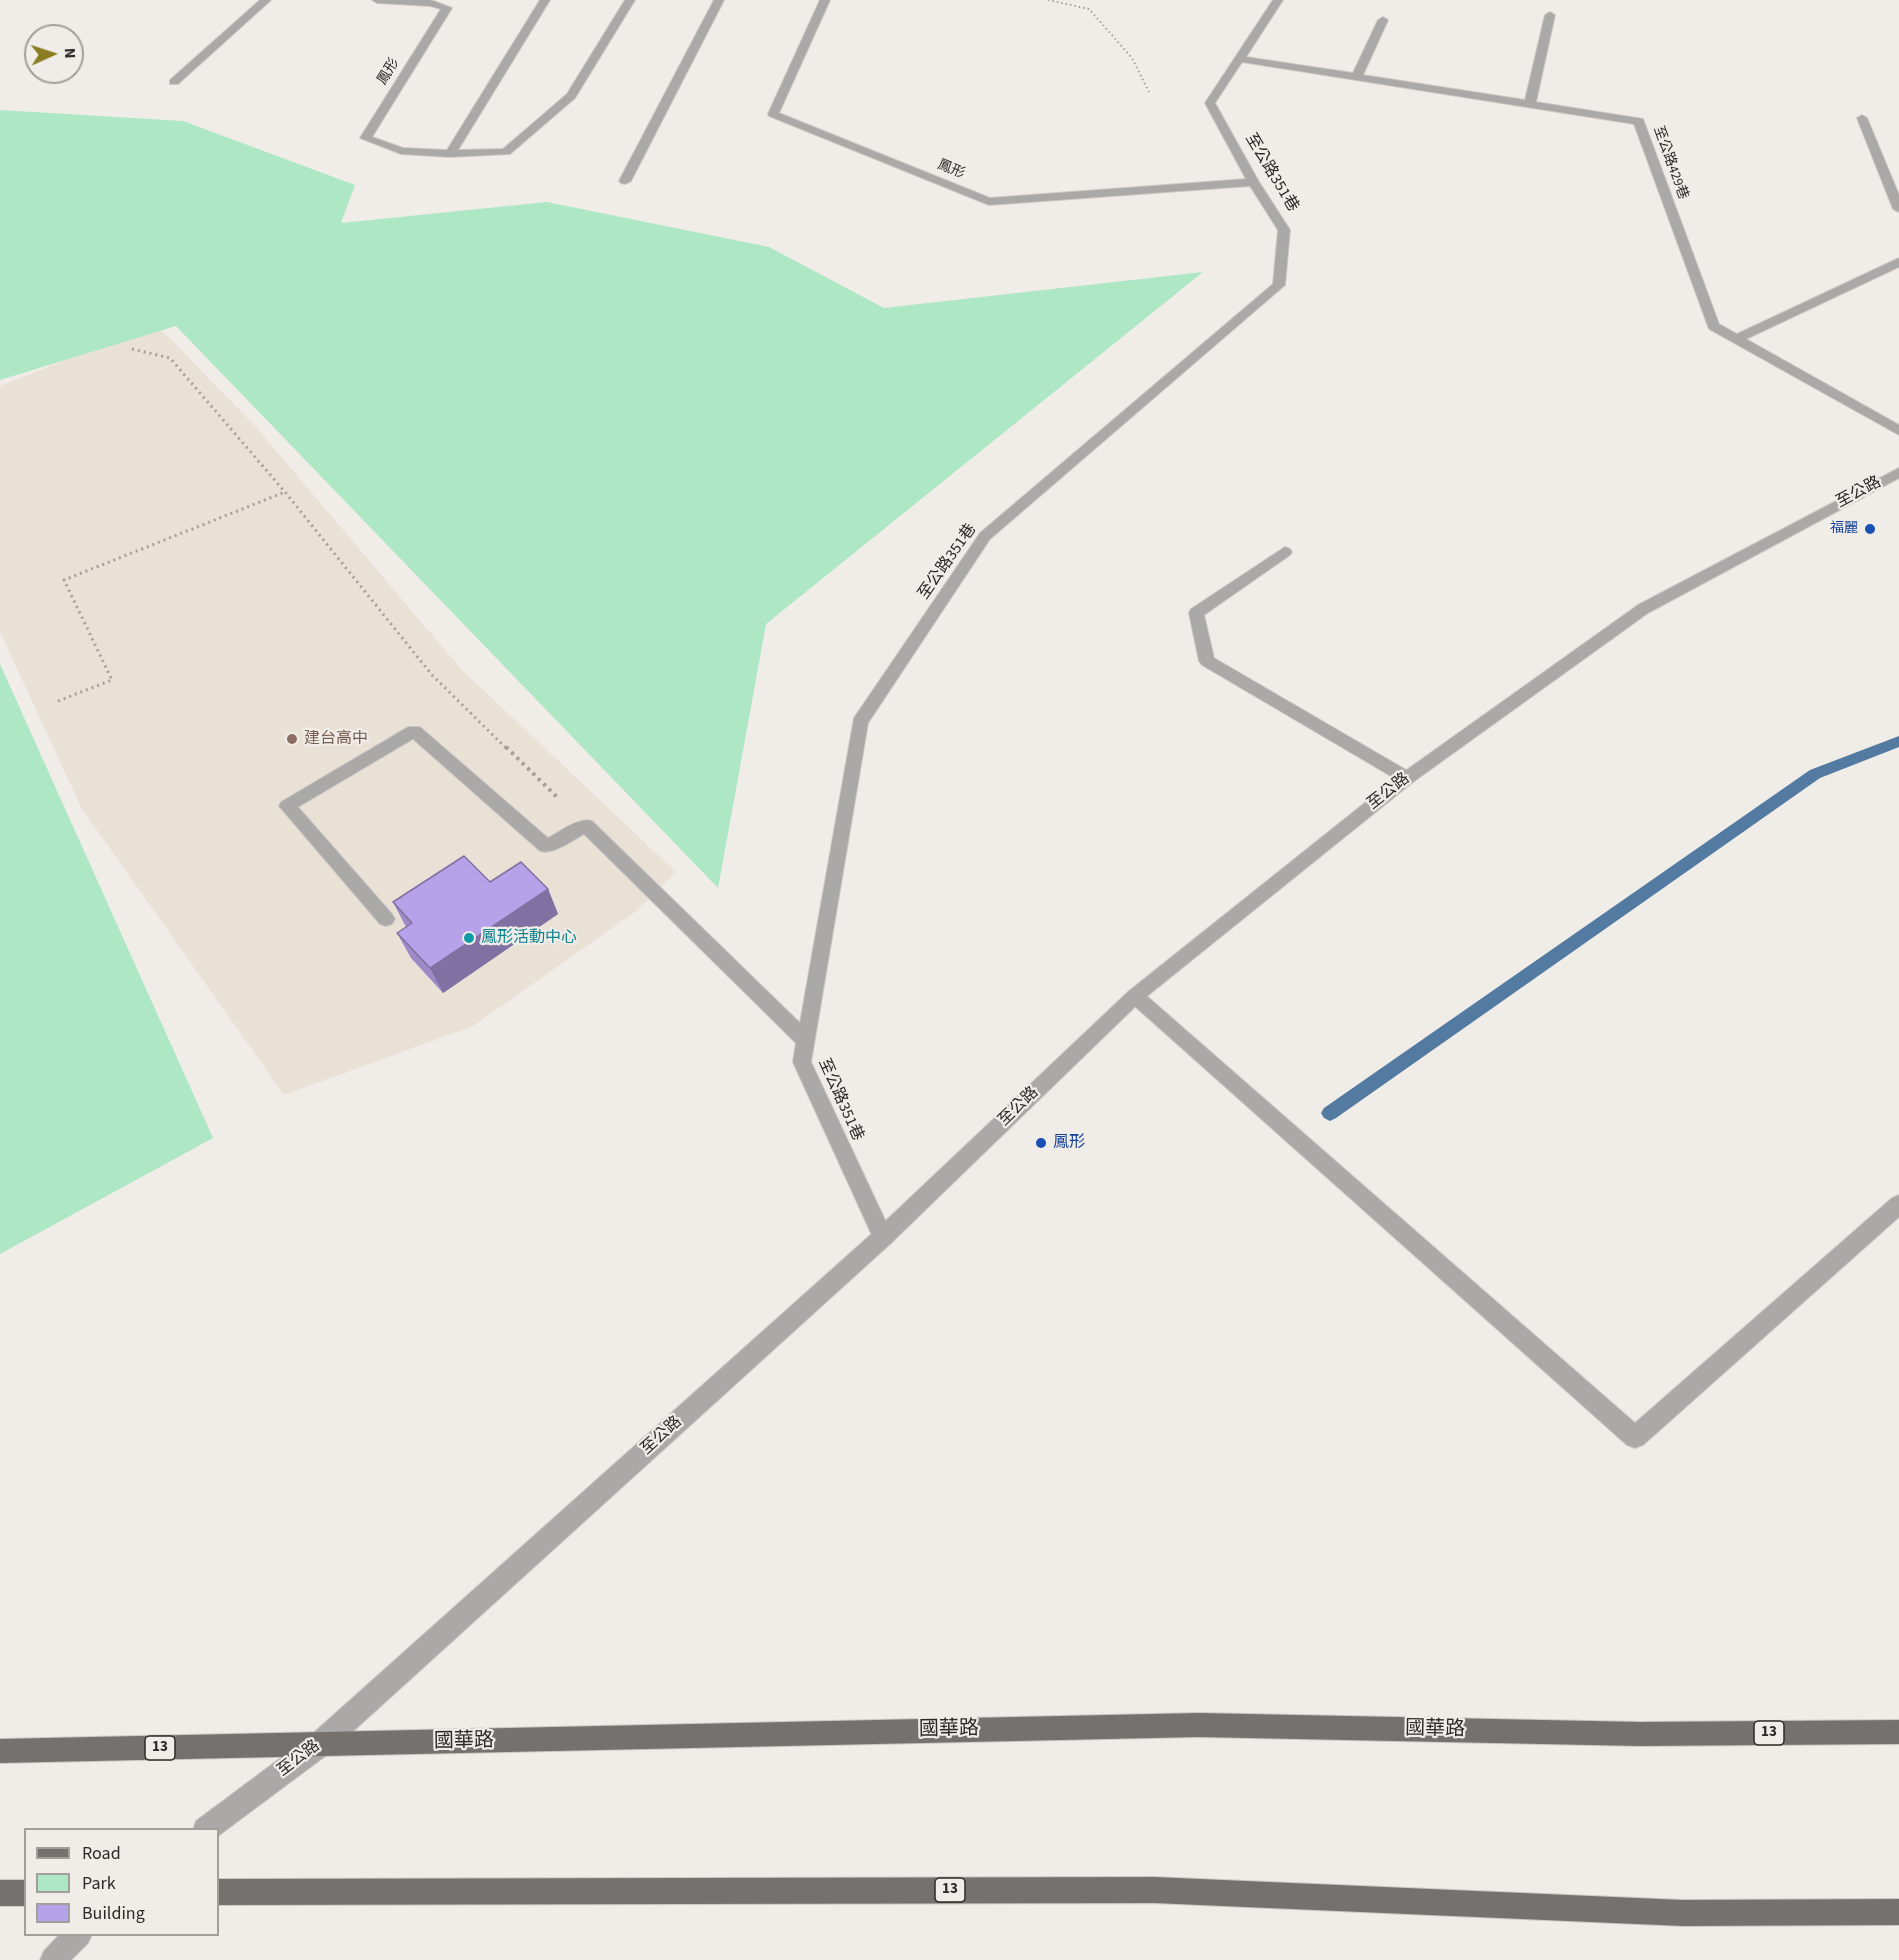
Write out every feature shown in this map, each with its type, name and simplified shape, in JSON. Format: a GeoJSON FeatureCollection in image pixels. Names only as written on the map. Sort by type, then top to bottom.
{"type":"FeatureCollection","features":[{"type":"Feature","properties":{"kind":"main road","name":"國華路"},"geometry":{"type":"LineString","coordinates":[[0,1751],[1199,1725],[1640,1734],[1899,1732]]}},
{"type":"Feature","properties":{"kind":"main road","name":"13"},"geometry":{"type":"LineString","coordinates":[[219,1892],[1154,1890],[1683,1913],[1899,1912]]}},
{"type":"Feature","properties":{"kind":"main road"},"geometry":{"type":"LineString","coordinates":[[0,1893],[24,1893]]}},
{"type":"Feature","properties":{"kind":"street"},"geometry":{"type":"LineString","coordinates":[[174,82],[266,0]]}},
{"type":"Feature","properties":{"kind":"street","name":"鳳形"},"geometry":{"type":"LineString","coordinates":[[377,0],[431,3],[447,8],[366,138],[401,151],[450,154],[506,152],[531,131],[571,96],[630,0]]}},
{"type":"Feature","properties":{"kind":"street"},"geometry":{"type":"LineString","coordinates":[[450,154],[545,0]]}},
{"type":"Feature","properties":{"kind":"street"},"geometry":{"type":"LineString","coordinates":[[625,181],[719,0]]}},
{"type":"Feature","properties":{"kind":"street","name":"鳳形"},"geometry":{"type":"LineString","coordinates":[[825,0],[773,114],[989,202],[1253,182]]}},
{"type":"Feature","properties":{"kind":"street","name":"至公路351巷"},"geometry":{"type":"LineString","coordinates":[[884,1237],[802,1062],[860,722],[985,536],[1279,285],[1284,230],[1253,182],[1210,104],[1278,0]]}},
{"type":"Feature","properties":{"kind":"street"},"geometry":{"type":"LineString","coordinates":[[1530,104],[1550,15]]}},
{"type":"Feature","properties":{"kind":"street"},"geometry":{"type":"LineString","coordinates":[[1357,76],[1383,20]]}},
{"type":"Feature","properties":{"kind":"street","name":"至公路429巷"},"geometry":{"type":"LineString","coordinates":[[1239,58],[1639,121],[1713,326],[1899,431]]}},
{"type":"Feature","properties":{"kind":"street"},"geometry":{"type":"LineString","coordinates":[[1862,118],[1899,209]]}},
{"type":"Feature","properties":{"kind":"street"},"geometry":{"type":"LineString","coordinates":[[1737,339],[1899,262]]}},
{"type":"Feature","properties":{"kind":"street","name":"至公路"},"geometry":{"type":"LineString","coordinates":[[208,1828],[319,1744],[884,1237],[1135,996],[1407,778],[1643,609],[1899,472]]}},
{"type":"Feature","properties":{"kind":"street"},"geometry":{"type":"LineString","coordinates":[[1285,552],[1196,614],[1206,661],[1407,778]]}},
{"type":"Feature","properties":{"kind":"street"},"geometry":{"type":"LineString","coordinates":[[386,919],[287,807],[414,731],[546,846],[586,826],[806,1041]]}},
{"type":"Feature","properties":{"kind":"street"},"geometry":{"type":"LineString","coordinates":[[1135,996],[1635,1437],[1899,1204]]}},
{"type":"Feature","properties":{"kind":"street"},"geometry":{"type":"LineString","coordinates":[[53,1960],[77,1936]]}},
{"type":"Feature","properties":{"kind":"path"},"geometry":{"type":"LineString","coordinates":[[1048,0],[1089,9],[1132,58],[1149,92]]}},
{"type":"Feature","properties":{"kind":"path"},"geometry":{"type":"LineString","coordinates":[[132,349],[170,358],[285,492],[432,675],[586,826]]}},
{"type":"Feature","properties":{"kind":"path"},"geometry":{"type":"LineString","coordinates":[[58,701],[112,680],[64,580],[285,492]]}},
{"type":"Feature","properties":{"kind":"shaded area","name":"建台高中"},"geometry":{"type":"Polygon","coordinates":[[[156,324],[255,426],[461,669],[676,872],[635,912],[473,1026],[284,1095],[82,809],[0,632],[0,386],[156,324]]]}},
{"type":"Feature","properties":{"kind":"green space"},"geometry":{"type":"Polygon","coordinates":[[[0,110],[183,121],[355,185],[341,223],[547,202],[769,247],[884,308],[1203,272],[766,624],[718,888],[176,326],[0,380],[0,110]]]}},
{"type":"Feature","properties":{"kind":"green space"},"geometry":{"type":"Polygon","coordinates":[[[0,664],[213,1138],[0,1254],[0,664]]]}},
{"type":"Feature","properties":{"kind":"building"},"geometry":{"type":"Polygon","coordinates":[[[464,856],[490,882],[521,862],[548,889],[430,968],[397,933],[412,923],[393,902],[464,856]]]}},
{"type":"Feature","properties":{"kind":"waterway"},"geometry":{"type":"LineString","coordinates":[[1330,1113],[1815,774],[1899,741]]}},
{"type":"Feature","properties":{"kind":"place","name":"福麗"},"geometry":{"type":"Point","coordinates":[1870,529]}},
{"type":"Feature","properties":{"kind":"place","name":"建台高中"},"geometry":{"type":"Point","coordinates":[292,739]}},
{"type":"Feature","properties":{"kind":"place","name":"鳳形活動中心"},"geometry":{"type":"Point","coordinates":[469,938]}},
{"type":"Feature","properties":{"kind":"place","name":"鳳形"},"geometry":{"type":"Point","coordinates":[1041,1143]}}]}
